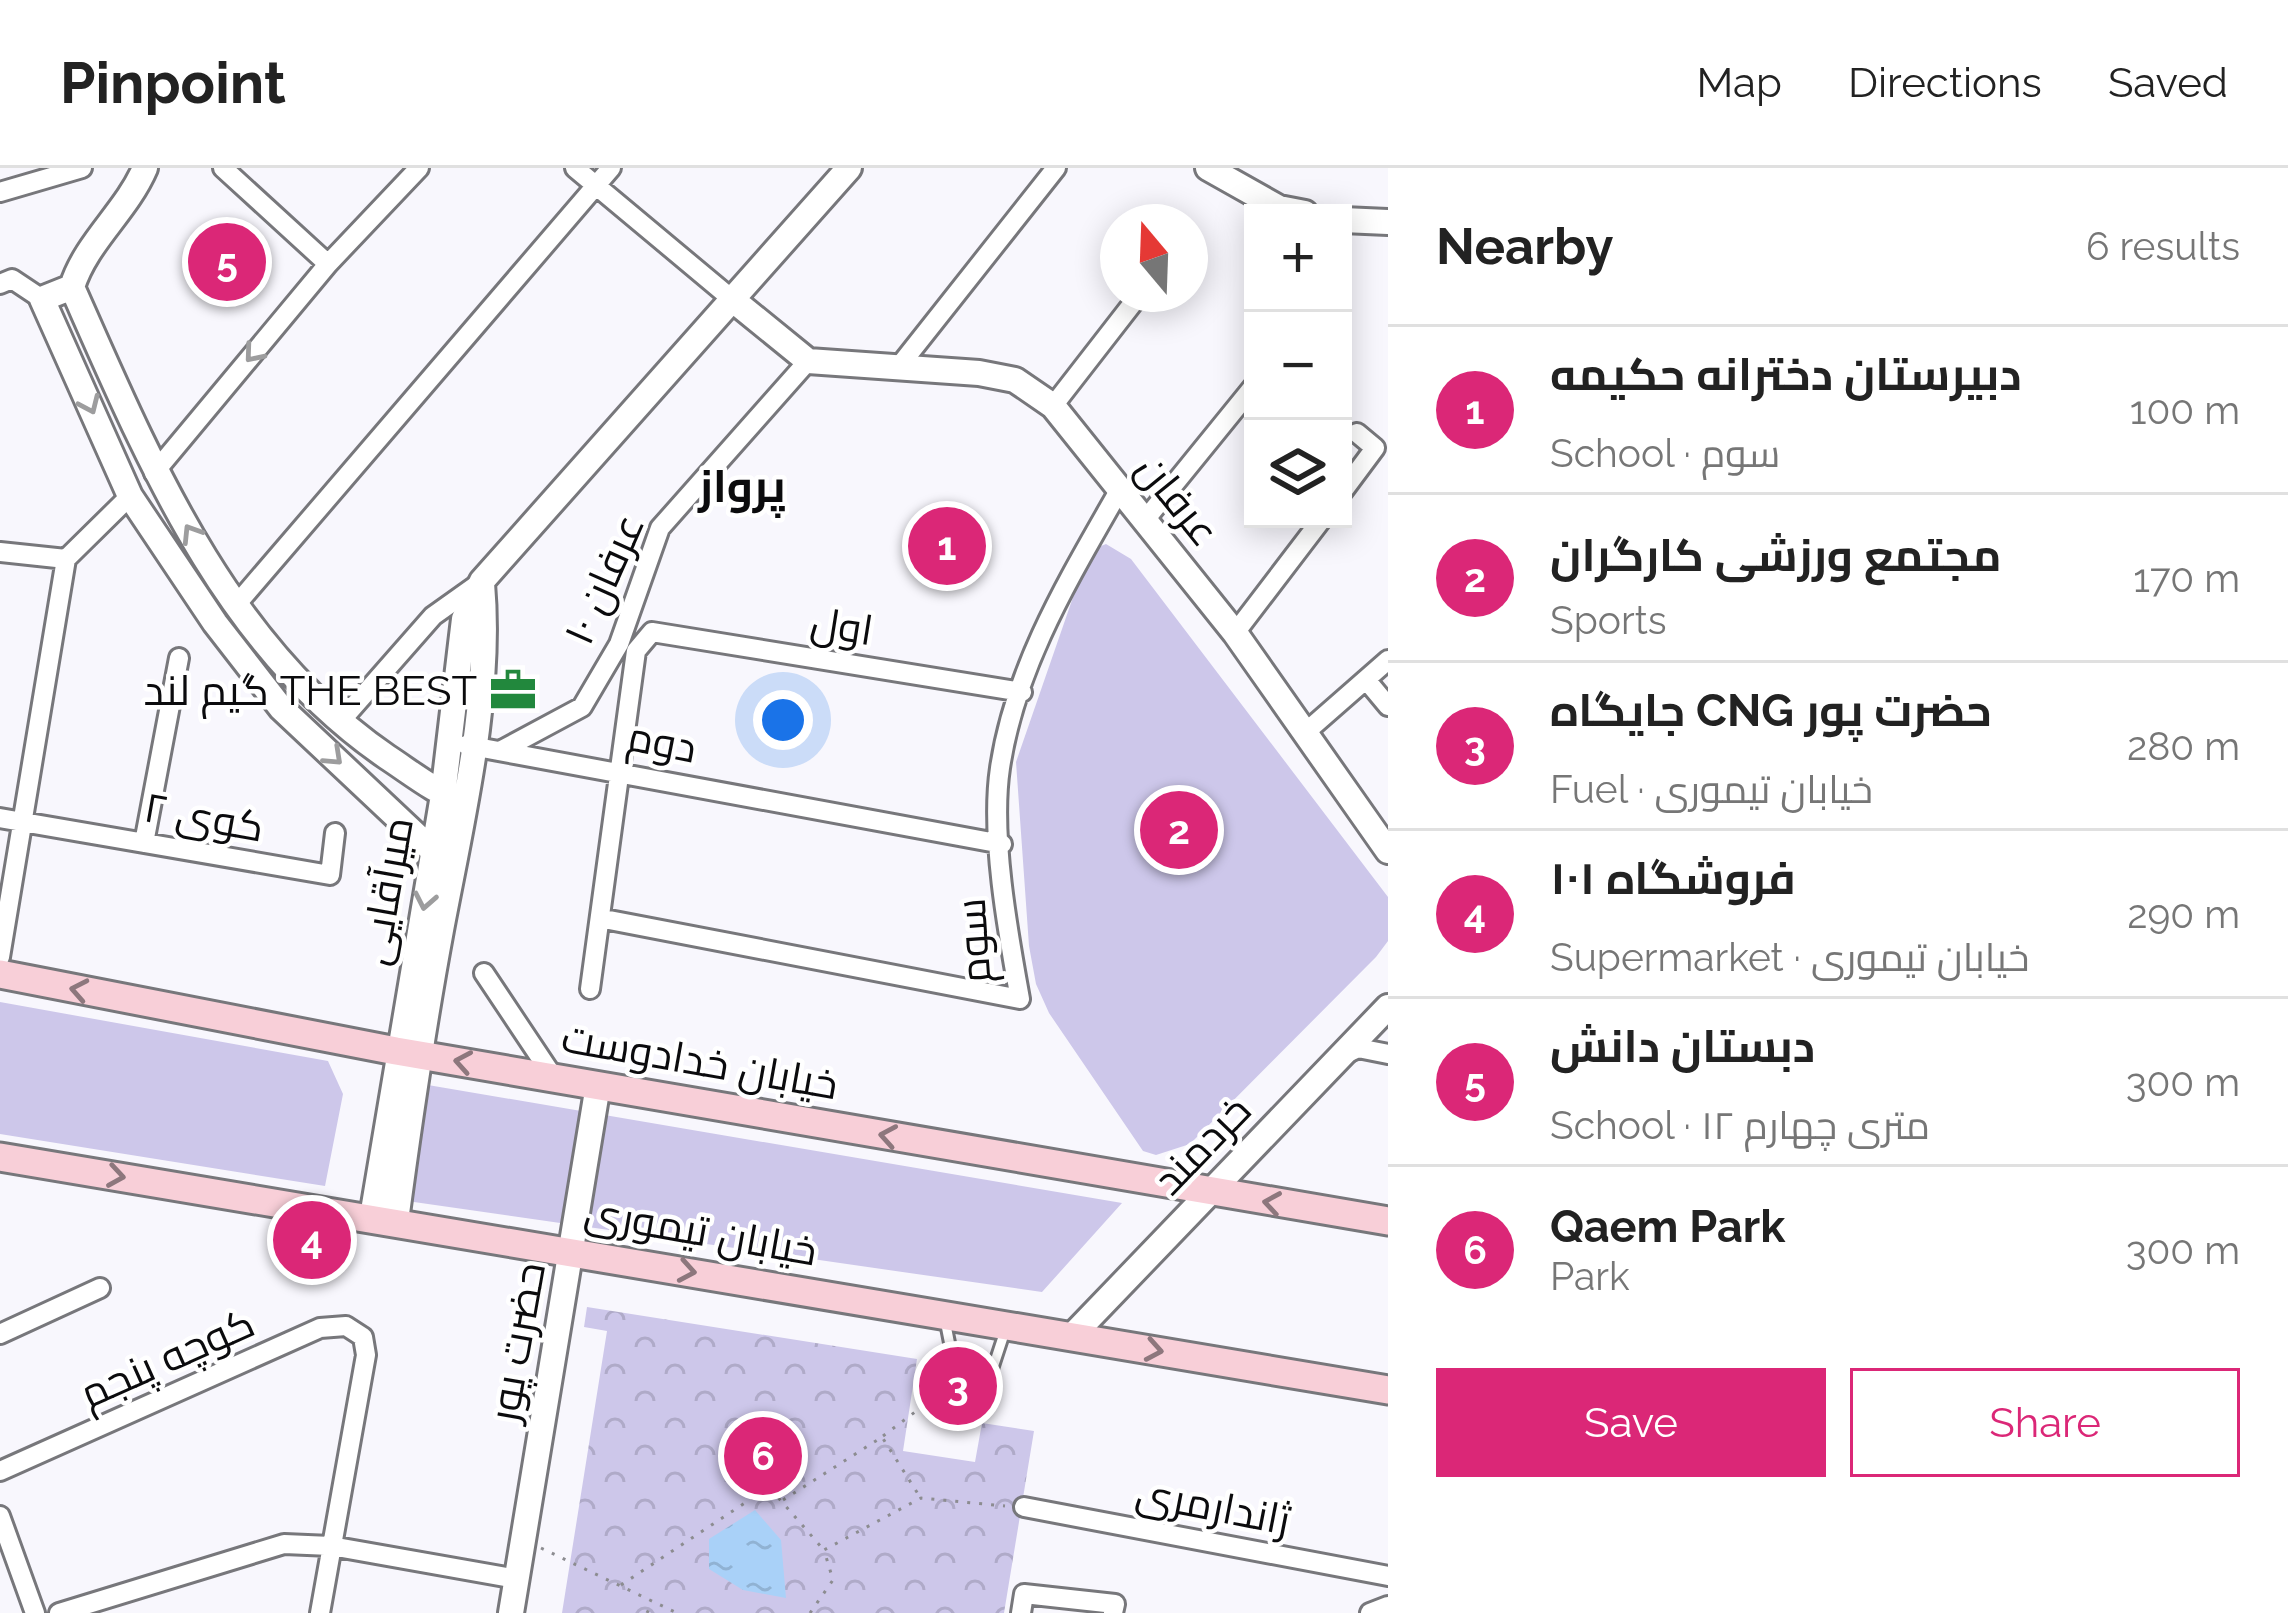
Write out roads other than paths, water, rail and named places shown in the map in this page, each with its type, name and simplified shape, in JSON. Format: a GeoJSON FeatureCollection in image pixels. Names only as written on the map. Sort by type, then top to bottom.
{"type":"FeatureCollection","features":[{"type":"Feature","properties":{"kind":"main road","name":"خیابان خدادوست"},"geometry":{"type":"LineString","coordinates":[[0,974],[407,1052],[1388,1221]]}},
{"type":"Feature","properties":{"kind":"main road","name":"خیابان تیموری"},"geometry":{"type":"LineString","coordinates":[[0,1157],[1388,1390]]}},
{"type":"Feature","properties":{"kind":"street"},"geometry":{"type":"LineString","coordinates":[[0,192],[82,168]]}},
{"type":"Feature","properties":{"kind":"street"},"geometry":{"type":"LineString","coordinates":[[145,168],[130,202],[80,262],[72,286],[154,473],[236,605],[300,688],[339,723],[454,799]]}},
{"type":"Feature","properties":{"kind":"street"},"geometry":{"type":"LineString","coordinates":[[223,168],[328,264]]}},
{"type":"Feature","properties":{"kind":"street"},"geometry":{"type":"LineString","coordinates":[[154,473],[328,264],[419,168]]}},
{"type":"Feature","properties":{"kind":"street"},"geometry":{"type":"LineString","coordinates":[[575,168],[808,361]]}},
{"type":"Feature","properties":{"kind":"street"},"geometry":{"type":"LineString","coordinates":[[236,605],[611,168]]}},
{"type":"Feature","properties":{"kind":"street"},"geometry":{"type":"LineString","coordinates":[[339,723],[433,616],[482,581],[849,168]]}},
{"type":"Feature","properties":{"kind":"street"},"geometry":{"type":"LineString","coordinates":[[897,368],[1056,168]]}},
{"type":"Feature","properties":{"kind":"street"},"geometry":{"type":"LineString","coordinates":[[1216,170],[1273,204]]}},
{"type":"Feature","properties":{"kind":"street"},"geometry":{"type":"LineString","coordinates":[[1352,220],[1388,222]]}},
{"type":"Feature","properties":{"kind":"street"},"geometry":{"type":"LineString","coordinates":[[0,284],[12,279],[42,298],[130,496],[280,709],[444,856]]}},
{"type":"Feature","properties":{"kind":"street"},"geometry":{"type":"LineString","coordinates":[[42,298],[72,286]]}},
{"type":"Feature","properties":{"kind":"street"},"geometry":{"type":"LineString","coordinates":[[1053,406],[1126,312]]}},
{"type":"Feature","properties":{"kind":"street","name":"عرفان"},"geometry":{"type":"LineString","coordinates":[[808,361],[1015,380],[1053,406],[1235,633],[1388,851]]}},
{"type":"Feature","properties":{"kind":"street","name":"عرفان ۱۰"},"geometry":{"type":"LineString","coordinates":[[500,751],[582,707],[619,644],[660,528],[808,361]]}},
{"type":"Feature","properties":{"kind":"street"},"geometry":{"type":"LineString","coordinates":[[1145,520],[1244,398]]}},
{"type":"Feature","properties":{"kind":"street"},"geometry":{"type":"LineString","coordinates":[[1352,479],[1376,448],[1357,433]]}},
{"type":"Feature","properties":{"kind":"street","name":"سوم"},"geometry":{"type":"LineString","coordinates":[[604,919],[1020,999],[1002,844],[1000,770],[1043,625],[1120,489]]}},
{"type":"Feature","properties":{"kind":"street"},"geometry":{"type":"LineString","coordinates":[[0,957],[66,559],[130,496]]}},
{"type":"Feature","properties":{"kind":"street"},"geometry":{"type":"LineString","coordinates":[[1235,633],[1315,528]]}},
{"type":"Feature","properties":{"kind":"street"},"geometry":{"type":"LineString","coordinates":[[0,552],[66,559]]}},
{"type":"Feature","properties":{"kind":"street","name":"میرآقایی"},"geometry":{"type":"LineString","coordinates":[[384,1219],[407,1052],[485,619],[482,581]]}},
{"type":"Feature","properties":{"kind":"street","name":"اول"},"geometry":{"type":"LineString","coordinates":[[621,771],[636,651],[652,632],[1022,692]]}},
{"type":"Feature","properties":{"kind":"street"},"geometry":{"type":"LineString","coordinates":[[144,843],[179,658]]}},
{"type":"Feature","properties":{"kind":"street"},"geometry":{"type":"LineString","coordinates":[[1307,731],[1388,660]]}},
{"type":"Feature","properties":{"kind":"street"},"geometry":{"type":"LineString","coordinates":[[1368,682],[1388,706]]}},
{"type":"Feature","properties":{"kind":"street","name":"دوم"},"geometry":{"type":"LineString","coordinates":[[460,744],[1002,844]]}},
{"type":"Feature","properties":{"kind":"street"},"geometry":{"type":"LineString","coordinates":[[590,988],[604,919],[621,771]]}},
{"type":"Feature","properties":{"kind":"street","name":"کوی ۲"},"geometry":{"type":"LineString","coordinates":[[0,818],[330,875],[335,832]]}},
{"type":"Feature","properties":{"kind":"street"},"geometry":{"type":"LineString","coordinates":[[484,973],[554,1078]]}},
{"type":"Feature","properties":{"kind":"street","name":"خردمند"},"geometry":{"type":"LineString","coordinates":[[1072,1336],[1388,1007]]}},
{"type":"Feature","properties":{"kind":"street"},"geometry":{"type":"LineString","coordinates":[[1341,1056],[1358,1048],[1388,1054]]}},
{"type":"Feature","properties":{"kind":"street","name":"حضرت پور"},"geometry":{"type":"LineString","coordinates":[[511,1613],[598,1084]]}},
{"type":"Feature","properties":{"kind":"street"},"geometry":{"type":"LineString","coordinates":[[0,1334],[100,1288]]}},
{"type":"Feature","properties":{"kind":"street","name":"کوچه پنجم"},"geometry":{"type":"LineString","coordinates":[[0,1472],[320,1328],[346,1326],[363,1337],[366,1355],[332,1546]]}},
{"type":"Feature","properties":{"kind":"street","name":"ژاندارمری"},"geometry":{"type":"LineString","coordinates":[[1024,1508],[1388,1576]]}},
{"type":"Feature","properties":{"kind":"street"},"geometry":{"type":"LineString","coordinates":[[0,1516],[35,1613]]}},
{"type":"Feature","properties":{"kind":"street"},"geometry":{"type":"LineString","coordinates":[[58,1613],[251,1550],[284,1544],[332,1546],[517,1579]]}},
{"type":"Feature","properties":{"kind":"street"},"geometry":{"type":"LineString","coordinates":[[320,1613],[332,1546]]}},
{"type":"Feature","properties":{"kind":"street"},"geometry":{"type":"LineString","coordinates":[[1021,1613],[1024,1594],[1114,1604],[1113,1613]]}},
{"type":"Feature","properties":{"kind":"street"},"geometry":{"type":"LineString","coordinates":[[1370,1613],[1388,1606]]}},
{"type":"Feature","properties":{"kind":"lane"},"geometry":{"type":"LineString","coordinates":[[944,1314],[958,1386],[983,1398],[1007,1325]]}},
{"type":"Feature","properties":{"kind":"water"},"geometry":{"type":"Polygon","coordinates":[[[755,1510],[781,1540],[786,1598],[743,1590],[709,1569],[709,1539],[755,1510]]]}},
{"type":"Feature","properties":{"kind":"place","name":"دبستان دانش"},"geometry":{"type":"Point","coordinates":[227,262]}},
{"type":"Feature","properties":{"kind":"place","name":"دبیرستان دخترانه حکیمه"},"geometry":{"type":"Point","coordinates":[947,546]}},
{"type":"Feature","properties":{"kind":"place","name":"گیم لند THE BEST"},"geometry":{"type":"Point","coordinates":[513,690]}},
{"type":"Feature","properties":{"kind":"place","name":"مجتمع ورزشی کارگران"},"geometry":{"type":"Point","coordinates":[1179,830]}},
{"type":"Feature","properties":{"kind":"place","name":"فروشگاه ۱۰۱"},"geometry":{"type":"Point","coordinates":[312,1240]}},
{"type":"Feature","properties":{"kind":"place","name":"جایگاه CNG حضرت پور"},"geometry":{"type":"Point","coordinates":[958,1386]}},
{"type":"Feature","properties":{"kind":"place","name":"Qaem Park"},"geometry":{"type":"Point","coordinates":[763,1456]}},
{"type":"Feature","properties":{"kind":"district","name":"پرواز"},"geometry":{"type":"Point","coordinates":[742,486]}}]}
